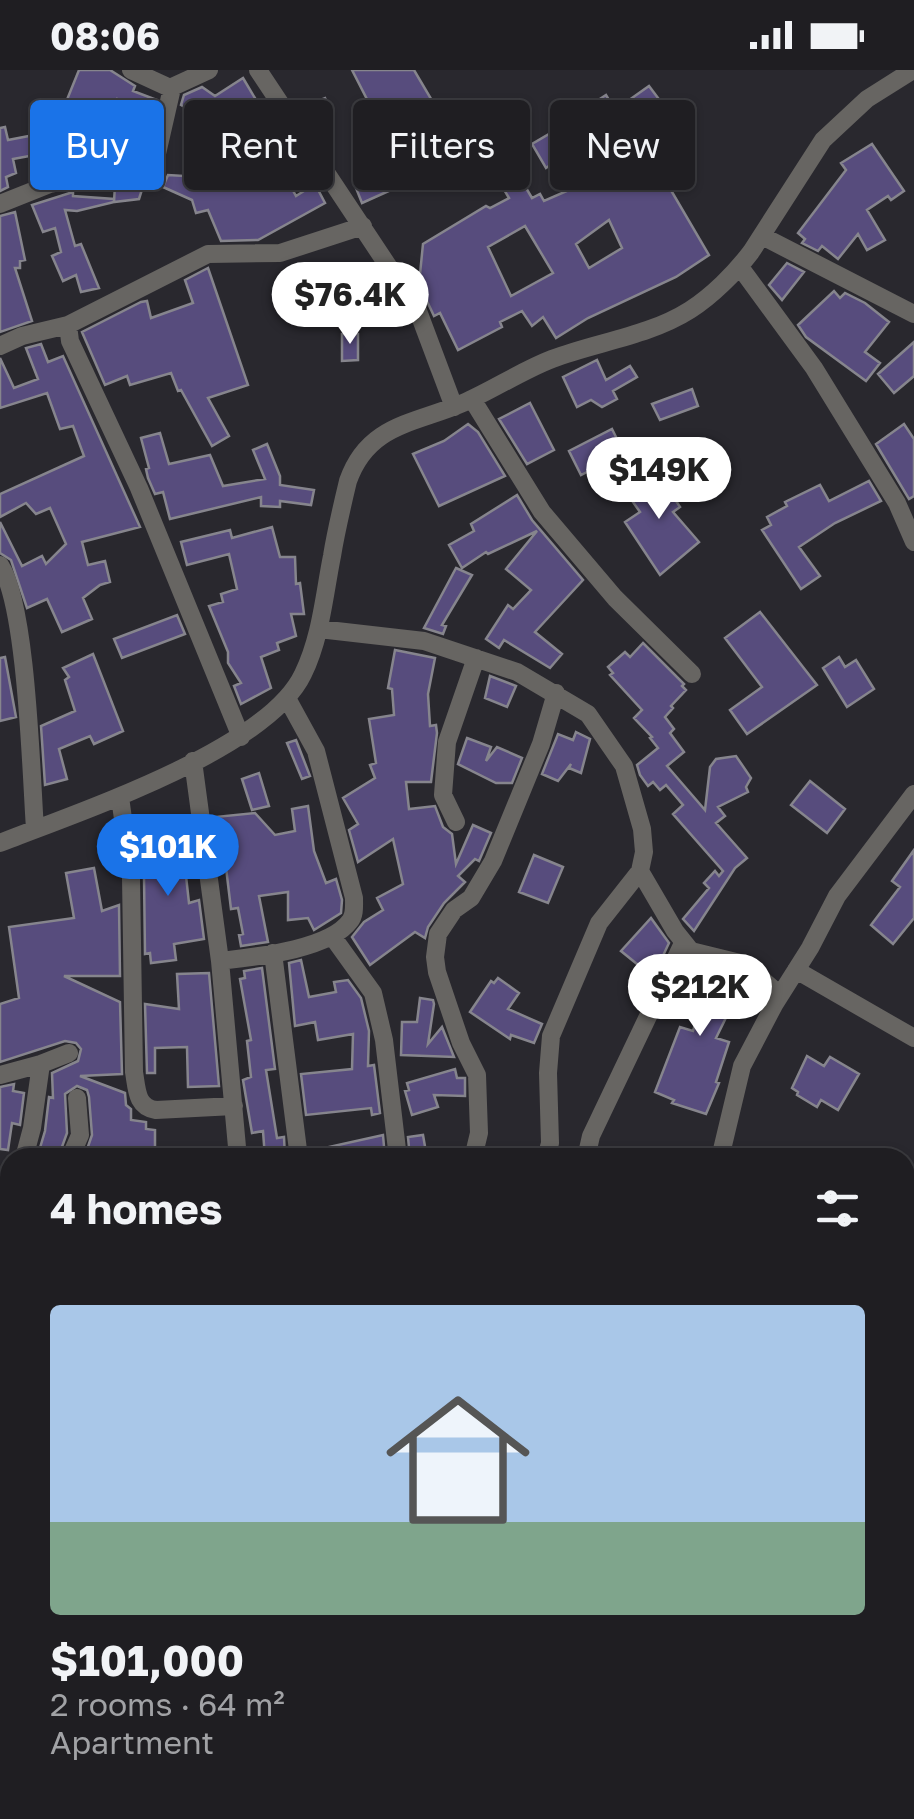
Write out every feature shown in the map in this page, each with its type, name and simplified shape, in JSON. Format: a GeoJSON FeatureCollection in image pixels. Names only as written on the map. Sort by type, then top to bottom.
{"type":"FeatureCollection","features":[{"type":"Feature","properties":{"kind":"street"},"geometry":{"type":"LineString","coordinates":[[131,70],[172,88],[209,70]]}},
{"type":"Feature","properties":{"kind":"street"},"geometry":{"type":"LineString","coordinates":[[258,70],[418,312],[463,403],[542,512],[615,598],[692,674]]}},
{"type":"Feature","properties":{"kind":"street"},"geometry":{"type":"LineString","coordinates":[[0,842],[120,797],[194,761],[240,737],[288,700],[320,629],[332,554],[355,462],[368,445],[388,430],[463,403],[550,360],[653,327],[690,310],[740,267],[823,140],[867,98],[914,70]]}},
{"type":"Feature","properties":{"kind":"street"},"geometry":{"type":"LineString","coordinates":[[0,204],[70,180],[149,166],[156,158],[172,88]]}},
{"type":"Feature","properties":{"kind":"street"},"geometry":{"type":"LineString","coordinates":[[0,346],[22,336],[68,325],[208,254],[280,253],[363,226]]}},
{"type":"Feature","properties":{"kind":"street"},"geometry":{"type":"LineString","coordinates":[[762,236],[914,314]]}},
{"type":"Feature","properties":{"kind":"street"},"geometry":{"type":"LineString","coordinates":[[740,267],[814,368],[897,502],[914,542]]}},
{"type":"Feature","properties":{"kind":"street"},"geometry":{"type":"LineString","coordinates":[[68,325],[70,341],[138,488],[240,737]]}},
{"type":"Feature","properties":{"kind":"street"},"geometry":{"type":"LineString","coordinates":[[0,565],[12,594],[20,648],[35,829]]}},
{"type":"Feature","properties":{"kind":"street"},"geometry":{"type":"LineString","coordinates":[[320,629],[424,641],[518,672],[588,714],[624,766],[642,829],[644,852],[640,871],[599,923],[551,1036],[549,1148]]}},
{"type":"Feature","properties":{"kind":"street"},"geometry":{"type":"LineString","coordinates":[[456,822],[442,794],[447,742],[476,658]]}},
{"type":"Feature","properties":{"kind":"street"},"geometry":{"type":"LineString","coordinates":[[475,1148],[479,1132],[477,1075],[461,1044],[437,972],[438,934],[454,910],[470,898],[493,861],[541,744],[556,693]]}},
{"type":"Feature","properties":{"kind":"street"},"geometry":{"type":"LineString","coordinates":[[220,961],[273,953],[332,936],[352,920],[354,898],[316,751],[288,700]]}},
{"type":"Feature","properties":{"kind":"street"},"geometry":{"type":"LineString","coordinates":[[194,761],[220,961],[237,1148]]}},
{"type":"Feature","properties":{"kind":"street"},"geometry":{"type":"LineString","coordinates":[[722,1148],[742,1066],[780,995],[836,896],[914,794]]}},
{"type":"Feature","properties":{"kind":"street"},"geometry":{"type":"LineString","coordinates":[[120,797],[131,877],[134,1072],[138,1099],[146,1108],[156,1110],[234,1106]]}},
{"type":"Feature","properties":{"kind":"street"},"geometry":{"type":"LineString","coordinates":[[640,871],[683,944],[691,951],[744,964],[780,995]]}},
{"type":"Feature","properties":{"kind":"street"},"geometry":{"type":"LineString","coordinates":[[332,936],[374,993],[384,1040],[397,1148]]}},
{"type":"Feature","properties":{"kind":"street"},"geometry":{"type":"LineString","coordinates":[[588,1148],[683,944]]}},
{"type":"Feature","properties":{"kind":"street"},"geometry":{"type":"LineString","coordinates":[[273,953],[297,1148]]}},
{"type":"Feature","properties":{"kind":"street"},"geometry":{"type":"LineString","coordinates":[[796,970],[914,1038]]}},
{"type":"Feature","properties":{"kind":"street"},"geometry":{"type":"LineString","coordinates":[[0,1075],[69,1053]]}},
{"type":"Feature","properties":{"kind":"street"},"geometry":{"type":"LineString","coordinates":[[27,1148],[41,1064]]}},
{"type":"Feature","properties":{"kind":"street"},"geometry":{"type":"LineString","coordinates":[[74,1148],[80,1135],[77,1098]]}},
{"type":"Feature","properties":{"kind":"building"},"geometry":{"type":"Polygon","coordinates":[[[79,70],[110,70],[135,86],[133,91],[157,100],[117,99],[67,100],[79,70]]]}},
{"type":"Feature","properties":{"kind":"building"},"geometry":{"type":"Polygon","coordinates":[[[352,70],[414,70],[432,100],[367,100],[352,70]]]}},
{"type":"Feature","properties":{"kind":"building"},"geometry":{"type":"Polygon","coordinates":[[[243,78],[256,100],[184,100],[184,107],[181,105],[184,95],[202,87],[215,96],[243,78]]]}},
{"type":"Feature","properties":{"kind":"building"},"geometry":{"type":"Polygon","coordinates":[[[649,86],[660,100],[629,100],[649,86]]]}},
{"type":"Feature","properties":{"kind":"building"},"geometry":{"type":"Polygon","coordinates":[[[5,127],[8,140],[30,136],[30,156],[13,159],[16,173],[6,177],[8,187],[0,191],[0,128],[5,127]]]}},
{"type":"Feature","properties":{"kind":"building"},"geometry":{"type":"Polygon","coordinates":[[[550,133],[550,165],[546,168],[532,144],[550,133]]]}},
{"type":"Feature","properties":{"kind":"building"},"geometry":{"type":"Polygon","coordinates":[[[872,144],[904,191],[867,210],[885,240],[867,250],[858,234],[838,259],[822,246],[818,251],[802,243],[805,239],[798,233],[846,170],[841,163],[872,144]]]}},
{"type":"Feature","properties":{"kind":"building"},"geometry":{"type":"Polygon","coordinates":[[[168,175],[184,176],[184,190],[293,190],[296,196],[306,190],[318,190],[325,203],[258,240],[221,241],[208,210],[196,213],[192,200],[164,187],[168,175]]]}},
{"type":"Feature","properties":{"kind":"building"},"geometry":{"type":"Polygon","coordinates":[[[115,190],[142,190],[139,199],[114,202],[115,190]]]}},
{"type":"Feature","properties":{"kind":"building"},"geometry":{"type":"Polygon","coordinates":[[[357,190],[391,190],[362,203],[357,190]]]}},
{"type":"Feature","properties":{"kind":"building"},"geometry":{"type":"Polygon","coordinates":[[[504,190],[527,190],[532,198],[540,194],[544,201],[569,190],[671,190],[709,255],[676,277],[588,318],[556,338],[543,317],[532,326],[522,311],[500,322],[502,327],[458,350],[440,313],[434,316],[419,284],[423,244],[486,206],[490,208],[509,198],[504,190]],[[609,220],[576,244],[589,268],[622,248],[609,220]],[[525,226],[488,247],[511,296],[553,273],[525,226]]]}},
{"type":"Feature","properties":{"kind":"building"},"geometry":{"type":"Polygon","coordinates":[[[73,192],[73,196],[114,199],[77,211],[65,210],[75,246],[81,244],[99,288],[81,292],[76,275],[63,281],[52,256],[61,252],[55,228],[43,232],[32,205],[73,192]]]}},
{"type":"Feature","properties":{"kind":"building"},"geometry":{"type":"Polygon","coordinates":[[[15,212],[25,260],[20,261],[20,268],[15,268],[32,321],[0,332],[0,216],[15,212]]]}},
{"type":"Feature","properties":{"kind":"building"},"geometry":{"type":"Polygon","coordinates":[[[787,263],[804,272],[782,300],[769,285],[787,263]]]}},
{"type":"Feature","properties":{"kind":"building"},"geometry":{"type":"Polygon","coordinates":[[[208,268],[248,385],[208,398],[229,436],[212,446],[171,373],[130,385],[127,376],[105,385],[82,332],[141,302],[147,301],[151,318],[193,303],[185,280],[208,268]]]}},
{"type":"Feature","properties":{"kind":"building"},"geometry":{"type":"Polygon","coordinates":[[[834,291],[840,298],[845,293],[865,303],[889,322],[865,352],[880,363],[866,381],[806,337],[798,325],[834,291]]]}},
{"type":"Feature","properties":{"kind":"building"},"geometry":{"type":"Polygon","coordinates":[[[342,334],[358,334],[358,360],[342,361],[342,334]]]}},
{"type":"Feature","properties":{"kind":"building"},"geometry":{"type":"Polygon","coordinates":[[[914,342],[914,376],[894,393],[878,374],[914,342]]]}},
{"type":"Feature","properties":{"kind":"building"},"geometry":{"type":"Polygon","coordinates":[[[41,344],[48,362],[63,356],[140,527],[82,542],[88,565],[105,561],[110,582],[83,598],[92,619],[62,632],[47,599],[27,608],[11,560],[0,553],[0,522],[22,566],[42,556],[46,564],[66,544],[50,508],[36,514],[26,503],[0,517],[0,494],[84,456],[73,426],[60,429],[47,393],[0,408],[0,358],[14,388],[38,379],[26,348],[41,344]]]}},
{"type":"Feature","properties":{"kind":"building"},"geometry":{"type":"Polygon","coordinates":[[[597,360],[606,380],[630,366],[637,377],[613,391],[617,399],[602,407],[591,400],[577,407],[563,377],[597,360]]]}},
{"type":"Feature","properties":{"kind":"building"},"geometry":{"type":"Polygon","coordinates":[[[692,389],[698,406],[660,420],[652,404],[692,389]]]}},
{"type":"Feature","properties":{"kind":"building"},"geometry":{"type":"Polygon","coordinates":[[[530,403],[554,450],[527,464],[499,419],[530,403]]]}},
{"type":"Feature","properties":{"kind":"building"},"geometry":{"type":"Polygon","coordinates":[[[468,424],[478,432],[505,476],[439,506],[413,454],[444,441],[468,424]]]}},
{"type":"Feature","properties":{"kind":"building"},"geometry":{"type":"Polygon","coordinates":[[[904,424],[914,439],[914,496],[909,499],[876,444],[904,424]]]}},
{"type":"Feature","properties":{"kind":"building"},"geometry":{"type":"Polygon","coordinates":[[[612,429],[624,453],[581,475],[569,451],[612,429]]]}},
{"type":"Feature","properties":{"kind":"building"},"geometry":{"type":"Polygon","coordinates":[[[160,433],[169,464],[210,455],[223,486],[265,479],[253,450],[267,444],[280,485],[314,490],[311,505],[280,501],[280,507],[261,506],[261,497],[170,519],[163,492],[155,494],[148,478],[141,438],[160,433]]]}},
{"type":"Feature","properties":{"kind":"building"},"geometry":{"type":"Polygon","coordinates":[[[635,448],[680,507],[673,512],[699,542],[660,575],[625,522],[640,512],[633,502],[650,490],[631,451],[635,448]]]}},
{"type":"Feature","properties":{"kind":"building"},"geometry":{"type":"Polygon","coordinates":[[[869,481],[881,501],[835,523],[799,547],[820,576],[801,589],[762,530],[771,525],[767,517],[787,506],[785,502],[820,485],[829,501],[869,481]]]}},
{"type":"Feature","properties":{"kind":"building"},"geometry":{"type":"Polygon","coordinates":[[[517,495],[532,520],[583,580],[535,632],[562,654],[550,668],[504,640],[499,648],[486,639],[508,605],[513,609],[531,590],[506,569],[537,531],[486,552],[462,568],[449,545],[474,531],[471,524],[517,495]]]}},
{"type":"Feature","properties":{"kind":"building"},"geometry":{"type":"Polygon","coordinates":[[[272,527],[280,557],[295,557],[296,584],[300,583],[304,614],[291,614],[296,636],[277,643],[279,650],[261,657],[271,688],[241,704],[234,686],[241,683],[228,663],[228,652],[209,606],[223,602],[221,594],[237,589],[229,554],[187,565],[181,542],[230,530],[232,538],[272,527]]]}},
{"type":"Feature","properties":{"kind":"building"},"geometry":{"type":"Polygon","coordinates":[[[456,568],[472,575],[442,625],[446,626],[443,634],[424,628],[456,568]]]}},
{"type":"Feature","properties":{"kind":"building"},"geometry":{"type":"Polygon","coordinates":[[[760,612],[817,685],[747,734],[730,710],[762,687],[725,638],[760,612]]]}},
{"type":"Feature","properties":{"kind":"building"},"geometry":{"type":"Polygon","coordinates":[[[177,615],[185,634],[122,658],[114,639],[177,615]]]}},
{"type":"Feature","properties":{"kind":"building"},"geometry":{"type":"Polygon","coordinates":[[[643,643],[686,690],[665,717],[674,729],[670,733],[684,752],[667,766],[705,810],[710,767],[716,759],[736,756],[751,778],[746,787],[748,792],[718,807],[725,816],[716,823],[747,858],[735,868],[694,931],[683,919],[709,888],[704,883],[715,871],[719,876],[723,871],[673,814],[683,805],[666,785],[660,790],[653,782],[648,786],[640,775],[637,765],[658,748],[634,718],[642,710],[610,675],[613,673],[608,667],[625,652],[630,657],[643,643]]]}},
{"type":"Feature","properties":{"kind":"building"},"geometry":{"type":"Polygon","coordinates":[[[395,650],[435,658],[428,694],[430,726],[436,725],[437,733],[431,782],[406,782],[409,809],[435,806],[443,827],[452,834],[456,864],[473,825],[491,833],[479,861],[475,859],[458,876],[465,882],[444,903],[425,938],[415,932],[370,965],[352,937],[364,922],[383,910],[377,898],[403,884],[393,839],[358,862],[349,830],[358,824],[343,798],[375,778],[370,765],[376,763],[369,719],[394,715],[392,689],[388,688],[395,650]]]}},
{"type":"Feature","properties":{"kind":"building"},"geometry":{"type":"Polygon","coordinates":[[[93,654],[123,731],[94,744],[90,736],[59,749],[67,779],[45,785],[41,726],[75,711],[65,680],[69,677],[63,668],[93,654]]]}},
{"type":"Feature","properties":{"kind":"building"},"geometry":{"type":"Polygon","coordinates":[[[5,657],[16,717],[0,721],[0,658],[5,657]]]}},
{"type":"Feature","properties":{"kind":"building"},"geometry":{"type":"Polygon","coordinates":[[[839,657],[845,667],[856,660],[874,689],[847,707],[823,668],[839,657]]]}},
{"type":"Feature","properties":{"kind":"building"},"geometry":{"type":"Polygon","coordinates":[[[490,676],[516,686],[507,707],[485,698],[490,676]]]}},
{"type":"Feature","properties":{"kind":"building"},"geometry":{"type":"Polygon","coordinates":[[[576,732],[590,739],[581,773],[569,768],[571,764],[558,781],[542,774],[558,734],[573,740],[576,732]]]}},
{"type":"Feature","properties":{"kind":"building"},"geometry":{"type":"Polygon","coordinates":[[[467,738],[491,747],[486,761],[497,747],[522,758],[512,783],[496,783],[458,764],[467,738]]]}},
{"type":"Feature","properties":{"kind":"building"},"geometry":{"type":"Polygon","coordinates":[[[296,740],[310,776],[302,779],[287,743],[296,740]]]}},
{"type":"Feature","properties":{"kind":"building"},"geometry":{"type":"Polygon","coordinates":[[[259,773],[269,806],[252,810],[242,779],[259,773]]]}},
{"type":"Feature","properties":{"kind":"building"},"geometry":{"type":"Polygon","coordinates":[[[810,781],[845,809],[827,833],[791,805],[810,781]]]}},
{"type":"Feature","properties":{"kind":"building"},"geometry":{"type":"Polygon","coordinates":[[[308,806],[314,851],[326,883],[336,879],[341,913],[314,930],[308,918],[288,920],[288,892],[259,896],[268,942],[241,946],[238,908],[231,909],[224,851],[221,852],[215,817],[255,813],[275,835],[295,831],[292,809],[308,806]]]}},
{"type":"Feature","properties":{"kind":"building"},"geometry":{"type":"Polygon","coordinates":[[[146,827],[150,848],[192,843],[194,865],[185,867],[189,903],[199,900],[204,939],[174,944],[176,960],[151,963],[150,953],[145,954],[144,877],[137,829],[146,827]]]}},
{"type":"Feature","properties":{"kind":"building"},"geometry":{"type":"Polygon","coordinates":[[[914,850],[914,918],[893,944],[871,925],[900,887],[892,881],[914,850]]]}},
{"type":"Feature","properties":{"kind":"building"},"geometry":{"type":"Polygon","coordinates":[[[534,855],[563,867],[548,903],[519,892],[534,855]]]}},
{"type":"Feature","properties":{"kind":"building"},"geometry":{"type":"Polygon","coordinates":[[[94,868],[102,911],[119,905],[120,976],[64,976],[120,1002],[122,1074],[80,1076],[125,1093],[131,1120],[146,1122],[146,1129],[155,1130],[155,1148],[87,1148],[92,1135],[89,1097],[87,1090],[77,1086],[65,1094],[67,1133],[62,1148],[40,1148],[49,1097],[53,1098],[52,1073],[78,1061],[81,1049],[76,1043],[65,1041],[0,1062],[0,1004],[19,998],[9,927],[74,918],[66,873],[94,868]]]}},
{"type":"Feature","properties":{"kind":"building"},"geometry":{"type":"Polygon","coordinates":[[[651,918],[669,943],[653,977],[621,951],[651,918]]]}},
{"type":"Feature","properties":{"kind":"building"},"geometry":{"type":"Polygon","coordinates":[[[301,960],[309,997],[336,992],[334,982],[348,980],[361,998],[369,1031],[368,1066],[374,1065],[380,1113],[372,1115],[371,1108],[306,1115],[301,1074],[352,1069],[353,1034],[318,1040],[315,1022],[295,1026],[289,963],[301,960]]]}},
{"type":"Feature","properties":{"kind":"building"},"geometry":{"type":"Polygon","coordinates":[[[687,963],[738,975],[744,981],[716,1038],[729,1042],[706,1114],[672,1103],[674,1100],[655,1092],[680,1027],[693,1031],[700,1008],[689,999],[691,995],[675,988],[687,963]]]}},
{"type":"Feature","properties":{"kind":"building"},"geometry":{"type":"Polygon","coordinates":[[[262,968],[275,1069],[266,1070],[277,1138],[284,1137],[285,1148],[264,1148],[263,1131],[252,1133],[243,1080],[251,1077],[247,1041],[251,1040],[240,979],[245,978],[244,971],[262,968]]]}},
{"type":"Feature","properties":{"kind":"building"},"geometry":{"type":"Polygon","coordinates":[[[209,973],[219,1086],[188,1087],[187,1047],[155,1048],[155,1073],[147,1073],[145,1004],[179,1009],[177,974],[209,973]]]}},
{"type":"Feature","properties":{"kind":"building"},"geometry":{"type":"Polygon","coordinates":[[[498,978],[519,993],[508,1009],[542,1024],[534,1043],[511,1035],[510,1039],[470,1012],[491,981],[494,983],[498,978]]]}},
{"type":"Feature","properties":{"kind":"building"},"geometry":{"type":"Polygon","coordinates":[[[420,998],[433,1000],[434,1004],[428,1044],[442,1027],[454,1057],[401,1055],[402,1022],[417,1022],[420,998]]]}},
{"type":"Feature","properties":{"kind":"building"},"geometry":{"type":"Polygon","coordinates":[[[807,1056],[824,1066],[830,1057],[859,1074],[838,1110],[821,1100],[817,1107],[792,1088],[807,1056]]]}},
{"type":"Feature","properties":{"kind":"building"},"geometry":{"type":"Polygon","coordinates":[[[455,1069],[457,1078],[465,1078],[465,1096],[434,1095],[438,1107],[412,1115],[405,1091],[409,1090],[407,1083],[455,1069]]]}},
{"type":"Feature","properties":{"kind":"building"},"geometry":{"type":"Polygon","coordinates":[[[14,1084],[13,1091],[24,1093],[20,1125],[12,1123],[8,1148],[0,1148],[0,1087],[14,1084]]]}},
{"type":"Feature","properties":{"kind":"building"},"geometry":{"type":"Polygon","coordinates":[[[383,1135],[384,1148],[324,1148],[383,1135]]]}},
{"type":"Feature","properties":{"kind":"building"},"geometry":{"type":"Polygon","coordinates":[[[423,1135],[425,1148],[409,1148],[408,1137],[423,1135]]]}}]}
